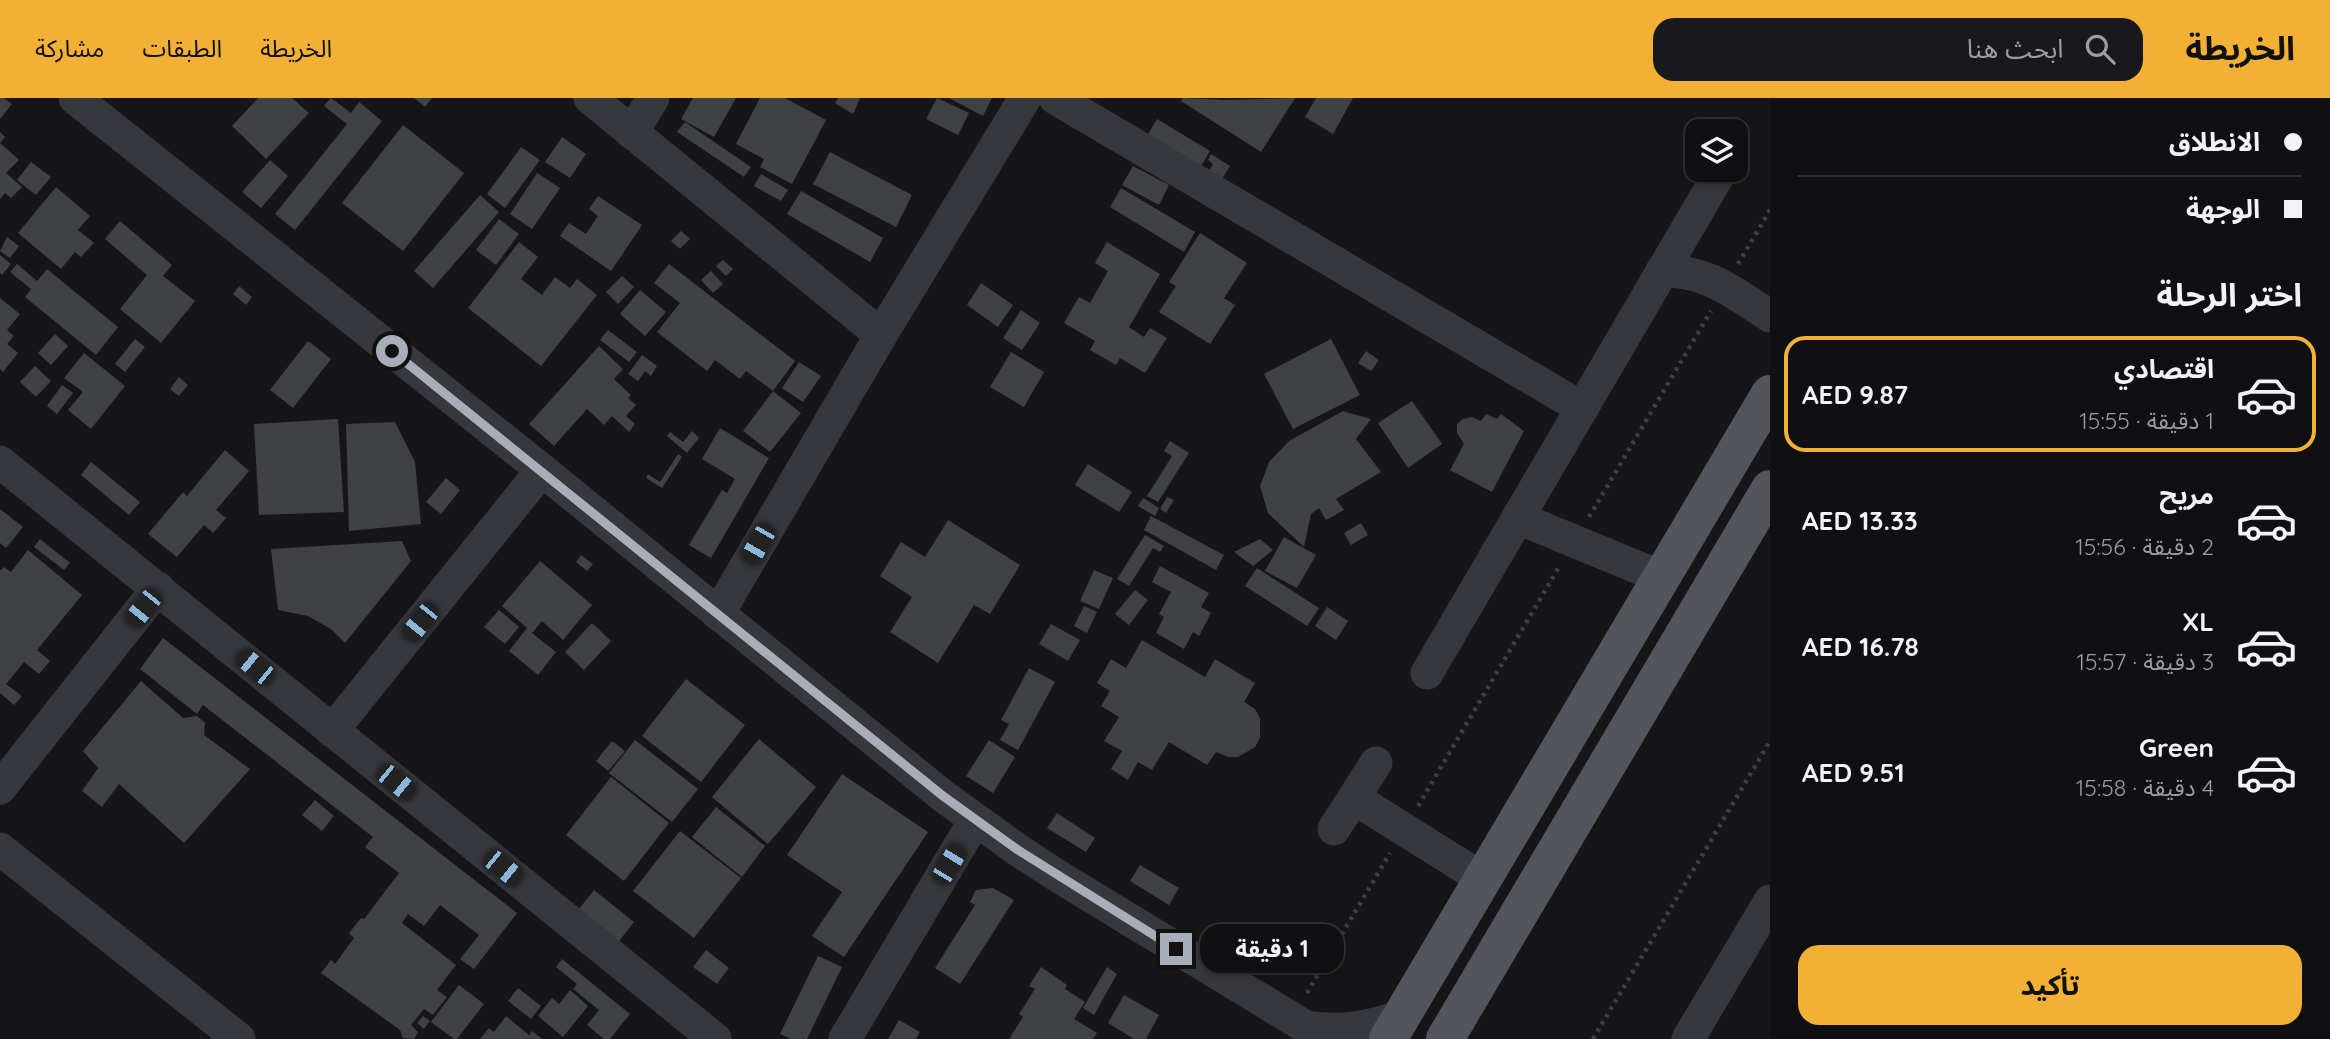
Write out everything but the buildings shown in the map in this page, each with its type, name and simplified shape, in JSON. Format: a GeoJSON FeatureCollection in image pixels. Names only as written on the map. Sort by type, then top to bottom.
{"type":"FeatureCollection","features":[{"type":"Feature","properties":{"kind":"main road"},"geometry":{"type":"LineString","coordinates":[[1396,1027],[1770,394]]}},
{"type":"Feature","properties":{"kind":"main road"},"geometry":{"type":"LineString","coordinates":[[1445,1039],[1770,489]]}},
{"type":"Feature","properties":{"kind":"main road"},"geometry":{"type":"LineString","coordinates":[[1693,619],[1678,608],[1676,595],[1706,536],[1712,492]]}},
{"type":"Feature","properties":{"kind":"street"},"geometry":{"type":"LineString","coordinates":[[590,98],[881,335]]}},
{"type":"Feature","properties":{"kind":"street"},"geometry":{"type":"LineString","coordinates":[[632,133],[653,98]]}},
{"type":"Feature","properties":{"kind":"street"},"geometry":{"type":"LineString","coordinates":[[718,614],[881,335],[1026,98]]}},
{"type":"Feature","properties":{"kind":"street"},"geometry":{"type":"LineString","coordinates":[[1055,98],[1582,408]]}},
{"type":"Feature","properties":{"kind":"street"},"geometry":{"type":"LineString","coordinates":[[91,103],[911,771],[975,820],[1061,878],[1304,1029],[1355,1029],[1380,1024],[1396,1027]]}},
{"type":"Feature","properties":{"kind":"street"},"geometry":{"type":"LineString","coordinates":[[1427,673],[1714,182]]}},
{"type":"Feature","properties":{"kind":"street"},"geometry":{"type":"LineString","coordinates":[[1662,271],[1694,273],[1725,287],[1770,316]]}},
{"type":"Feature","properties":{"kind":"street"},"geometry":{"type":"LineString","coordinates":[[0,461],[715,1039]]}},
{"type":"Feature","properties":{"kind":"street"},"geometry":{"type":"LineString","coordinates":[[332,731],[542,470]]}},
{"type":"Feature","properties":{"kind":"street"},"geometry":{"type":"LineString","coordinates":[[1517,518],[1661,577]]}},
{"type":"Feature","properties":{"kind":"street"},"geometry":{"type":"LineString","coordinates":[[0,788],[158,589]]}},
{"type":"Feature","properties":{"kind":"street"},"geometry":{"type":"LineString","coordinates":[[1334,830],[1376,763]]}},
{"type":"Feature","properties":{"kind":"street"},"geometry":{"type":"LineString","coordinates":[[1354,798],[1483,879]]}},
{"type":"Feature","properties":{"kind":"street"},"geometry":{"type":"LineString","coordinates":[[845,1039],[975,820]]}},
{"type":"Feature","properties":{"kind":"street"},"geometry":{"type":"LineString","coordinates":[[0,849],[239,1039]]}},
{"type":"Feature","properties":{"kind":"street"},"geometry":{"type":"LineString","coordinates":[[1688,1039],[1770,901]]}},
{"type":"Feature","properties":{"kind":"path"},"geometry":{"type":"LineString","coordinates":[[1304,1029],[1404,830],[1770,211]]}},
{"type":"Feature","properties":{"kind":"path"},"geometry":{"type":"LineString","coordinates":[[1593,1039],[1770,741]]}},
{"type":"Feature","properties":{"kind":"route"},"geometry":{"type":"LineString","coordinates":[[392,351],[943,796],[1018,850],[1176,949]]}}]}
